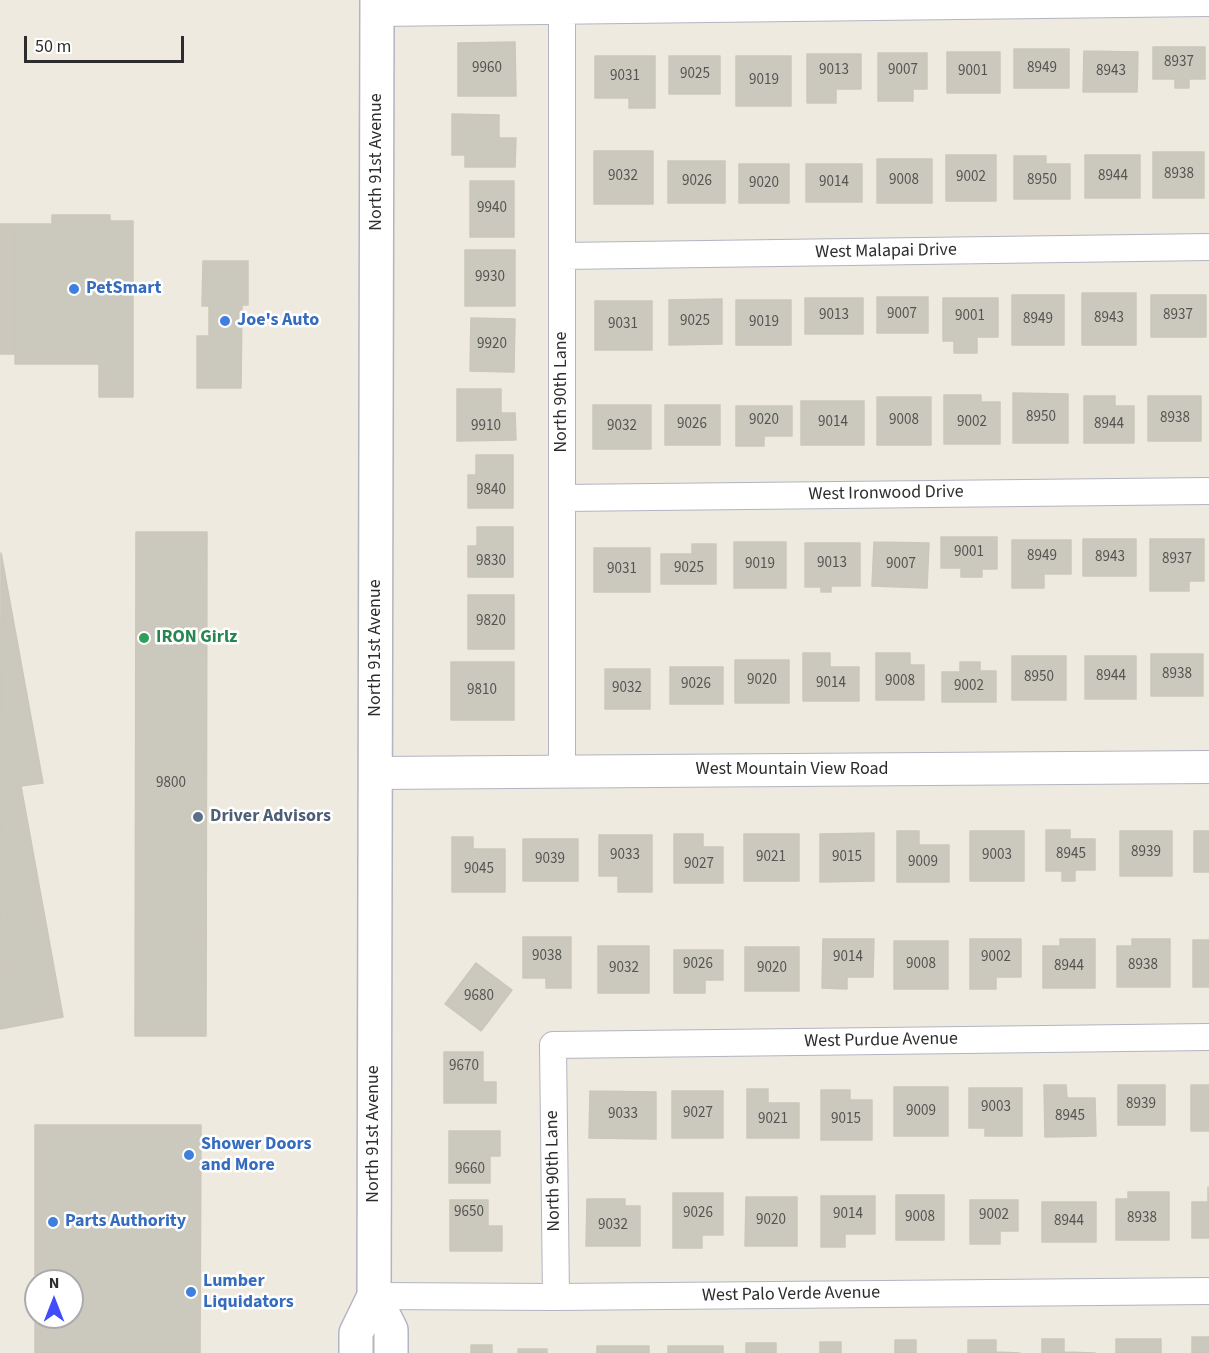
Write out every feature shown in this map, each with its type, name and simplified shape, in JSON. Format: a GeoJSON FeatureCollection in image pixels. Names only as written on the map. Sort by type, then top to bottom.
{"type":"FeatureCollection","features":[{"type":"Feature","properties":{"kind":"main road","name":"North 91st Avenue"},"geometry":{"type":"LineString","coordinates":[[356,1353],[356,1333],[374,1296],[378,6]]}},
{"type":"Feature","properties":{"kind":"main road","name":"North 91st Avenue"},"geometry":{"type":"LineString","coordinates":[[374,1296],[391,1330],[391,1353]]}},
{"type":"Feature","properties":{"kind":"street"},"geometry":{"type":"LineString","coordinates":[[378,6],[562,12],[1209,3]]}},
{"type":"Feature","properties":{"kind":"street","name":"North 90th Lane"},"geometry":{"type":"LineString","coordinates":[[562,12],[562,772]]}},
{"type":"Feature","properties":{"kind":"street","name":"West Malapai Drive"},"geometry":{"type":"LineString","coordinates":[[562,256],[1209,247]]}},
{"type":"Feature","properties":{"kind":"street","name":"West Ironwood Drive"},"geometry":{"type":"LineString","coordinates":[[562,498],[1209,491]]}},
{"type":"Feature","properties":{"kind":"street","name":"West Mountain View Road"},"geometry":{"type":"LineString","coordinates":[[375,773],[1209,767]]}},
{"type":"Feature","properties":{"kind":"street","name":"West Purdue Avenue"},"geometry":{"type":"LineString","coordinates":[[553,1045],[1209,1036]]}},
{"type":"Feature","properties":{"kind":"street","name":"North 90th Lane"},"geometry":{"type":"LineString","coordinates":[[553,1045],[556,1298]]}},
{"type":"Feature","properties":{"kind":"street","name":"West Palo Verde Avenue"},"geometry":{"type":"LineString","coordinates":[[374,1296],[556,1298],[1209,1291]]}},
{"type":"Feature","properties":{"kind":"building"},"geometry":{"type":"Polygon","coordinates":[[[515,42],[516,96],[458,96],[458,43],[515,42]]]}},
{"type":"Feature","properties":{"kind":"building"},"geometry":{"type":"Polygon","coordinates":[[[1153,47],[1205,47],[1205,79],[1189,79],[1189,88],[1175,88],[1175,79],[1153,79],[1153,47]]]}},
{"type":"Feature","properties":{"kind":"building"},"geometry":{"type":"Polygon","coordinates":[[[1014,49],[1069,49],[1069,88],[1014,88],[1014,49]]]}},
{"type":"Feature","properties":{"kind":"building"},"geometry":{"type":"Polygon","coordinates":[[[1084,51],[1138,52],[1137,92],[1083,92],[1084,51]]]}},
{"type":"Feature","properties":{"kind":"building"},"geometry":{"type":"Polygon","coordinates":[[[947,52],[1000,52],[1000,93],[947,93],[947,52]]]}},
{"type":"Feature","properties":{"kind":"building"},"geometry":{"type":"Polygon","coordinates":[[[878,53],[927,53],[927,89],[913,89],[913,101],[878,101],[878,53]]]}},
{"type":"Feature","properties":{"kind":"building"},"geometry":{"type":"Polygon","coordinates":[[[807,54],[861,54],[861,89],[836,89],[836,103],[807,103],[807,54]]]}},
{"type":"Feature","properties":{"kind":"building"},"geometry":{"type":"Polygon","coordinates":[[[595,56],[655,56],[655,108],[629,108],[629,98],[595,98],[595,56]]]}},
{"type":"Feature","properties":{"kind":"building"},"geometry":{"type":"Polygon","coordinates":[[[669,56],[720,56],[720,94],[669,94],[669,56]]]}},
{"type":"Feature","properties":{"kind":"building"},"geometry":{"type":"Polygon","coordinates":[[[736,56],[791,56],[791,106],[736,106],[736,56]]]}},
{"type":"Feature","properties":{"kind":"building"},"geometry":{"type":"Polygon","coordinates":[[[452,114],[499,115],[499,138],[516,138],[515,167],[465,167],[465,155],[452,155],[452,114]]]}},
{"type":"Feature","properties":{"kind":"building"},"geometry":{"type":"Polygon","coordinates":[[[594,151],[653,151],[653,204],[594,204],[594,151]]]}},
{"type":"Feature","properties":{"kind":"building"},"geometry":{"type":"Polygon","coordinates":[[[1153,152],[1204,152],[1204,198],[1153,198],[1153,152]]]}},
{"type":"Feature","properties":{"kind":"building"},"geometry":{"type":"Polygon","coordinates":[[[946,155],[996,155],[996,201],[946,201],[946,155]]]}},
{"type":"Feature","properties":{"kind":"building"},"geometry":{"type":"Polygon","coordinates":[[[1085,155],[1140,155],[1140,198],[1085,198],[1085,155]]]}},
{"type":"Feature","properties":{"kind":"building"},"geometry":{"type":"Polygon","coordinates":[[[1014,156],[1046,156],[1046,164],[1070,164],[1070,199],[1014,199],[1014,156]]]}},
{"type":"Feature","properties":{"kind":"building"},"geometry":{"type":"Polygon","coordinates":[[[877,159],[932,159],[932,203],[877,203],[877,159]]]}},
{"type":"Feature","properties":{"kind":"building"},"geometry":{"type":"Polygon","coordinates":[[[668,161],[725,161],[725,203],[668,203],[668,161]]]}},
{"type":"Feature","properties":{"kind":"building"},"geometry":{"type":"Polygon","coordinates":[[[739,164],[789,164],[789,203],[739,203],[739,164]]]}},
{"type":"Feature","properties":{"kind":"building"},"geometry":{"type":"Polygon","coordinates":[[[806,164],[862,164],[862,202],[806,202],[806,164]]]}},
{"type":"Feature","properties":{"kind":"building"},"geometry":{"type":"Polygon","coordinates":[[[470,181],[514,181],[514,237],[470,237],[470,181]]]}},
{"type":"Feature","properties":{"kind":"building","name":"PetSmart"},"geometry":{"type":"Polygon","coordinates":[[[52,215],[110,215],[110,221],[133,221],[133,397],[99,397],[99,364],[15,364],[15,224],[52,224],[52,215]]]}},
{"type":"Feature","properties":{"kind":"building"},"geometry":{"type":"Polygon","coordinates":[[[0,224],[15,224],[15,354],[0,354],[0,224]]]}},
{"type":"Feature","properties":{"kind":"building"},"geometry":{"type":"Polygon","coordinates":[[[465,250],[515,250],[515,306],[465,306],[465,250]]]}},
{"type":"Feature","properties":{"kind":"building","name":"Joe's Auto"},"geometry":{"type":"Polygon","coordinates":[[[203,261],[248,261],[248,305],[242,305],[241,388],[197,388],[197,336],[209,336],[209,306],[202,306],[203,261]]]}},
{"type":"Feature","properties":{"kind":"building"},"geometry":{"type":"Polygon","coordinates":[[[1082,293],[1136,293],[1136,345],[1082,345],[1082,293]]]}},
{"type":"Feature","properties":{"kind":"building"},"geometry":{"type":"Polygon","coordinates":[[[1012,295],[1064,295],[1064,345],[1012,345],[1012,295]]]}},
{"type":"Feature","properties":{"kind":"building"},"geometry":{"type":"Polygon","coordinates":[[[1151,295],[1206,295],[1206,337],[1151,337],[1151,295]]]}},
{"type":"Feature","properties":{"kind":"building"},"geometry":{"type":"Polygon","coordinates":[[[877,297],[928,297],[928,333],[877,333],[877,297]]]}},
{"type":"Feature","properties":{"kind":"building"},"geometry":{"type":"Polygon","coordinates":[[[805,298],[863,298],[863,334],[805,334],[805,298]]]}},
{"type":"Feature","properties":{"kind":"building"},"geometry":{"type":"Polygon","coordinates":[[[943,298],[998,298],[998,337],[977,337],[977,353],[954,353],[954,341],[943,341],[943,298]]]}},
{"type":"Feature","properties":{"kind":"building"},"geometry":{"type":"Polygon","coordinates":[[[722,299],[722,344],[669,345],[669,300],[722,299]]]}},
{"type":"Feature","properties":{"kind":"building"},"geometry":{"type":"Polygon","coordinates":[[[736,300],[791,300],[791,345],[736,345],[736,300]]]}},
{"type":"Feature","properties":{"kind":"building"},"geometry":{"type":"Polygon","coordinates":[[[595,301],[652,301],[652,350],[595,350],[595,301]]]}},
{"type":"Feature","properties":{"kind":"building"},"geometry":{"type":"Polygon","coordinates":[[[471,318],[515,319],[514,372],[470,371],[471,318]]]}},
{"type":"Feature","properties":{"kind":"building"},"geometry":{"type":"Polygon","coordinates":[[[457,389],[501,389],[501,413],[515,413],[516,440],[457,441],[457,389]]]}},
{"type":"Feature","properties":{"kind":"building"},"geometry":{"type":"Polygon","coordinates":[[[1013,393],[1068,394],[1068,443],[1013,443],[1013,393]]]}},
{"type":"Feature","properties":{"kind":"building"},"geometry":{"type":"Polygon","coordinates":[[[944,395],[981,395],[981,402],[1000,402],[1000,444],[944,444],[944,395]]]}},
{"type":"Feature","properties":{"kind":"building"},"geometry":{"type":"Polygon","coordinates":[[[1084,396],[1115,396],[1115,406],[1134,406],[1134,443],[1084,443],[1084,396]]]}},
{"type":"Feature","properties":{"kind":"building"},"geometry":{"type":"Polygon","coordinates":[[[1148,396],[1201,396],[1201,441],[1148,441],[1148,396]]]}},
{"type":"Feature","properties":{"kind":"building"},"geometry":{"type":"Polygon","coordinates":[[[877,397],[931,397],[931,445],[877,445],[877,397]]]}},
{"type":"Feature","properties":{"kind":"building"},"geometry":{"type":"Polygon","coordinates":[[[801,401],[864,401],[864,445],[801,445],[801,401]]]}},
{"type":"Feature","properties":{"kind":"building"},"geometry":{"type":"Polygon","coordinates":[[[593,405],[651,405],[651,449],[593,449],[593,405]]]}},
{"type":"Feature","properties":{"kind":"building"},"geometry":{"type":"Polygon","coordinates":[[[665,405],[720,405],[720,445],[665,445],[665,405]]]}},
{"type":"Feature","properties":{"kind":"building"},"geometry":{"type":"Polygon","coordinates":[[[736,406],[792,406],[792,436],[764,436],[764,446],[736,446],[736,406]]]}},
{"type":"Feature","properties":{"kind":"building"},"geometry":{"type":"Polygon","coordinates":[[[476,455],[513,455],[513,508],[468,508],[468,475],[476,475],[476,455]]]}},
{"type":"Feature","properties":{"kind":"building"},"geometry":{"type":"Polygon","coordinates":[[[477,527],[513,527],[513,577],[468,577],[468,546],[477,546],[477,527]]]}},
{"type":"Feature","properties":{"kind":"building"},"geometry":{"type":"Polygon","coordinates":[[[136,532],[207,532],[206,1036],[135,1036],[136,532]]]}},
{"type":"Feature","properties":{"kind":"building"},"geometry":{"type":"Polygon","coordinates":[[[941,537],[997,537],[997,569],[982,569],[982,577],[961,577],[961,568],[941,568],[941,537]]]}},
{"type":"Feature","properties":{"kind":"building"},"geometry":{"type":"Polygon","coordinates":[[[1083,539],[1136,539],[1136,576],[1083,576],[1083,539]]]}},
{"type":"Feature","properties":{"kind":"building"},"geometry":{"type":"Polygon","coordinates":[[[1150,539],[1204,539],[1204,581],[1189,581],[1189,591],[1150,591],[1150,539]]]}},
{"type":"Feature","properties":{"kind":"building"},"geometry":{"type":"Polygon","coordinates":[[[1012,540],[1071,540],[1071,574],[1044,574],[1044,588],[1012,588],[1012,540]]]}},
{"type":"Feature","properties":{"kind":"building"},"geometry":{"type":"Polygon","coordinates":[[[734,542],[786,542],[786,588],[734,588],[734,542]]]}},
{"type":"Feature","properties":{"kind":"building"},"geometry":{"type":"Polygon","coordinates":[[[874,542],[929,543],[927,588],[872,586],[874,542]]]}},
{"type":"Feature","properties":{"kind":"building"},"geometry":{"type":"Polygon","coordinates":[[[805,543],[860,543],[860,586],[831,586],[831,592],[821,592],[821,587],[805,587],[805,543]]]}},
{"type":"Feature","properties":{"kind":"building"},"geometry":{"type":"Polygon","coordinates":[[[692,544],[716,544],[716,584],[661,584],[661,554],[692,554],[692,544]]]}},
{"type":"Feature","properties":{"kind":"building"},"geometry":{"type":"Polygon","coordinates":[[[594,548],[650,548],[650,592],[594,592],[594,548]]]}},
{"type":"Feature","properties":{"kind":"building"},"geometry":{"type":"Polygon","coordinates":[[[1,553],[43,783],[21,786],[63,1017],[0,1029],[1,553]]]}},
{"type":"Feature","properties":{"kind":"building"},"geometry":{"type":"Polygon","coordinates":[[[468,595],[514,595],[514,649],[468,649],[468,595]]]}},
{"type":"Feature","properties":{"kind":"building"},"geometry":{"type":"Polygon","coordinates":[[[803,653],[830,653],[830,667],[859,667],[859,701],[803,701],[803,653]]]}},
{"type":"Feature","properties":{"kind":"building"},"geometry":{"type":"Polygon","coordinates":[[[876,653],[910,653],[910,665],[924,665],[924,700],[876,700],[876,653]]]}},
{"type":"Feature","properties":{"kind":"building"},"geometry":{"type":"Polygon","coordinates":[[[1151,654],[1203,654],[1203,696],[1151,696],[1151,654]]]}},
{"type":"Feature","properties":{"kind":"building"},"geometry":{"type":"Polygon","coordinates":[[[1012,656],[1066,656],[1066,700],[1012,700],[1012,656]]]}},
{"type":"Feature","properties":{"kind":"building"},"geometry":{"type":"Polygon","coordinates":[[[1085,656],[1136,656],[1136,699],[1085,699],[1085,656]]]}},
{"type":"Feature","properties":{"kind":"building"},"geometry":{"type":"Polygon","coordinates":[[[735,660],[789,660],[789,703],[735,703],[735,660]]]}},
{"type":"Feature","properties":{"kind":"building"},"geometry":{"type":"Polygon","coordinates":[[[451,662],[514,662],[514,720],[451,720],[451,662]]]}},
{"type":"Feature","properties":{"kind":"building"},"geometry":{"type":"Polygon","coordinates":[[[960,662],[980,662],[980,671],[996,671],[996,702],[942,702],[942,672],[960,672],[960,662]]]}},
{"type":"Feature","properties":{"kind":"building"},"geometry":{"type":"Polygon","coordinates":[[[670,667],[723,667],[723,704],[670,704],[670,667]]]}},
{"type":"Feature","properties":{"kind":"building"},"geometry":{"type":"Polygon","coordinates":[[[605,669],[650,669],[650,709],[605,709],[605,669]]]}},
{"type":"Feature","properties":{"kind":"building"},"geometry":{"type":"Polygon","coordinates":[[[1046,830],[1070,830],[1070,839],[1095,839],[1095,870],[1075,870],[1075,881],[1062,881],[1062,871],[1046,871],[1046,830]]]}},
{"type":"Feature","properties":{"kind":"building"},"geometry":{"type":"Polygon","coordinates":[[[897,831],[919,831],[919,845],[949,845],[949,882],[897,882],[897,831]]]}},
{"type":"Feature","properties":{"kind":"building"},"geometry":{"type":"Polygon","coordinates":[[[970,831],[1024,831],[1024,881],[970,881],[970,831]]]}},
{"type":"Feature","properties":{"kind":"building"},"geometry":{"type":"Polygon","coordinates":[[[1120,831],[1172,831],[1172,876],[1120,876],[1120,831]]]}},
{"type":"Feature","properties":{"kind":"building"},"geometry":{"type":"Polygon","coordinates":[[[1194,831],[1209,831],[1209,872],[1194,872],[1194,831]]]}},
{"type":"Feature","properties":{"kind":"building"},"geometry":{"type":"Polygon","coordinates":[[[874,833],[874,881],[820,882],[820,834],[874,833]]]}},
{"type":"Feature","properties":{"kind":"building"},"geometry":{"type":"Polygon","coordinates":[[[674,834],[703,834],[703,847],[723,847],[723,883],[674,883],[674,834]]]}},
{"type":"Feature","properties":{"kind":"building"},"geometry":{"type":"Polygon","coordinates":[[[744,834],[799,834],[799,881],[744,881],[744,834]]]}},
{"type":"Feature","properties":{"kind":"building"},"geometry":{"type":"Polygon","coordinates":[[[599,835],[652,835],[652,892],[618,892],[618,876],[599,876],[599,835]]]}},
{"type":"Feature","properties":{"kind":"building"},"geometry":{"type":"Polygon","coordinates":[[[452,837],[473,837],[473,849],[505,849],[505,892],[452,892],[452,837]]]}},
{"type":"Feature","properties":{"kind":"building"},"geometry":{"type":"Polygon","coordinates":[[[523,839],[578,839],[578,881],[523,881],[523,839]]]}},
{"type":"Feature","properties":{"kind":"building"},"geometry":{"type":"Polygon","coordinates":[[[523,937],[571,937],[571,988],[546,988],[546,978],[523,978],[523,937]]]}},
{"type":"Feature","properties":{"kind":"building"},"geometry":{"type":"Polygon","coordinates":[[[823,939],[874,939],[873,977],[847,977],[847,989],[822,988],[823,939]]]}},
{"type":"Feature","properties":{"kind":"building"},"geometry":{"type":"Polygon","coordinates":[[[970,939],[1021,939],[1021,977],[996,977],[996,989],[970,989],[970,939]]]}},
{"type":"Feature","properties":{"kind":"building"},"geometry":{"type":"Polygon","coordinates":[[[1060,939],[1095,939],[1095,988],[1043,988],[1043,946],[1060,946],[1060,939]]]}},
{"type":"Feature","properties":{"kind":"building"},"geometry":{"type":"Polygon","coordinates":[[[1132,939],[1170,939],[1170,987],[1117,987],[1117,946],[1132,946],[1132,939]]]}},
{"type":"Feature","properties":{"kind":"building"},"geometry":{"type":"Polygon","coordinates":[[[1193,940],[1209,940],[1209,987],[1193,987],[1193,940]]]}},
{"type":"Feature","properties":{"kind":"building"},"geometry":{"type":"Polygon","coordinates":[[[894,941],[948,941],[948,989],[894,989],[894,941]]]}},
{"type":"Feature","properties":{"kind":"building"},"geometry":{"type":"Polygon","coordinates":[[[598,946],[649,946],[649,993],[598,993],[598,946]]]}},
{"type":"Feature","properties":{"kind":"building"},"geometry":{"type":"Polygon","coordinates":[[[745,947],[799,947],[799,991],[745,991],[745,947]]]}},
{"type":"Feature","properties":{"kind":"building"},"geometry":{"type":"Polygon","coordinates":[[[674,950],[723,950],[723,980],[705,980],[705,993],[674,993],[674,950]]]}},
{"type":"Feature","properties":{"kind":"building"},"geometry":{"type":"Polygon","coordinates":[[[476,963],[512,990],[481,1031],[445,1004],[476,963]]]}},
{"type":"Feature","properties":{"kind":"building"},"geometry":{"type":"Polygon","coordinates":[[[444,1052],[483,1052],[483,1082],[496,1082],[496,1103],[444,1103],[444,1052]]]}},
{"type":"Feature","properties":{"kind":"building"},"geometry":{"type":"Polygon","coordinates":[[[1044,1085],[1066,1085],[1067,1098],[1095,1098],[1096,1136],[1045,1137],[1044,1085]]]}},
{"type":"Feature","properties":{"kind":"building"},"geometry":{"type":"Polygon","coordinates":[[[1118,1085],[1165,1085],[1165,1125],[1118,1125],[1118,1085]]]}},
{"type":"Feature","properties":{"kind":"building"},"geometry":{"type":"Polygon","coordinates":[[[1191,1085],[1209,1085],[1209,1131],[1191,1131],[1191,1085]]]}},
{"type":"Feature","properties":{"kind":"building"},"geometry":{"type":"Polygon","coordinates":[[[894,1087],[948,1087],[948,1136],[894,1136],[894,1087]]]}},
{"type":"Feature","properties":{"kind":"building"},"geometry":{"type":"Polygon","coordinates":[[[969,1088],[1022,1088],[1022,1136],[985,1136],[985,1128],[969,1128],[969,1088]]]}},
{"type":"Feature","properties":{"kind":"building"},"geometry":{"type":"Polygon","coordinates":[[[747,1089],[768,1089],[768,1103],[799,1103],[799,1138],[747,1138],[747,1089]]]}},
{"type":"Feature","properties":{"kind":"building"},"geometry":{"type":"Polygon","coordinates":[[[821,1090],[850,1090],[850,1100],[872,1100],[872,1140],[821,1140],[821,1090]]]}},
{"type":"Feature","properties":{"kind":"building"},"geometry":{"type":"Polygon","coordinates":[[[590,1091],[656,1092],[656,1139],[589,1138],[590,1091]]]}},
{"type":"Feature","properties":{"kind":"building"},"geometry":{"type":"Polygon","coordinates":[[[672,1091],[723,1091],[723,1138],[672,1138],[672,1091]]]}},
{"type":"Feature","properties":{"kind":"building"},"geometry":{"type":"Polygon","coordinates":[[[35,1125],[201,1125],[200,1353],[35,1353],[35,1329],[84,1329],[84,1269],[35,1269],[35,1125]]]}},
{"type":"Feature","properties":{"kind":"building"},"geometry":{"type":"Polygon","coordinates":[[[449,1131],[500,1131],[500,1156],[490,1156],[490,1183],[449,1183],[449,1131]]]}},
{"type":"Feature","properties":{"kind":"building"},"geometry":{"type":"Polygon","coordinates":[[[1208,1187],[1209,1238],[1192,1238],[1192,1202],[1208,1202],[1208,1187]]]}},
{"type":"Feature","properties":{"kind":"building"},"geometry":{"type":"Polygon","coordinates":[[[1128,1192],[1169,1192],[1169,1240],[1116,1240],[1116,1199],[1128,1199],[1128,1192]]]}},
{"type":"Feature","properties":{"kind":"building"},"geometry":{"type":"Polygon","coordinates":[[[673,1193],[723,1193],[723,1235],[702,1235],[702,1248],[673,1248],[673,1193]]]}},
{"type":"Feature","properties":{"kind":"building"},"geometry":{"type":"Polygon","coordinates":[[[896,1195],[944,1195],[944,1240],[896,1240],[896,1195]]]}},
{"type":"Feature","properties":{"kind":"building"},"geometry":{"type":"Polygon","coordinates":[[[821,1196],[875,1196],[875,1234],[845,1234],[845,1247],[821,1247],[821,1196]]]}},
{"type":"Feature","properties":{"kind":"building"},"geometry":{"type":"Polygon","coordinates":[[[746,1197],[797,1197],[797,1246],[745,1246],[746,1197]]]}},
{"type":"Feature","properties":{"kind":"building"},"geometry":{"type":"Polygon","coordinates":[[[587,1199],[625,1199],[625,1206],[640,1206],[640,1246],[586,1246],[587,1199]]]}},
{"type":"Feature","properties":{"kind":"building"},"geometry":{"type":"Polygon","coordinates":[[[450,1200],[488,1200],[488,1226],[502,1226],[502,1251],[450,1251],[450,1200]]]}},
{"type":"Feature","properties":{"kind":"building"},"geometry":{"type":"Polygon","coordinates":[[[970,1200],[1018,1200],[1018,1231],[1000,1231],[1000,1244],[970,1244],[970,1200]]]}},
{"type":"Feature","properties":{"kind":"building"},"geometry":{"type":"Polygon","coordinates":[[[1042,1202],[1096,1202],[1096,1242],[1042,1242],[1042,1202]]]}},
{"type":"Feature","properties":{"kind":"building"},"geometry":{"type":"Polygon","coordinates":[[[1192,1337],[1209,1337],[1209,1353],[1192,1353],[1192,1337]]]}},
{"type":"Feature","properties":{"kind":"building"},"geometry":{"type":"Polygon","coordinates":[[[1042,1339],[1064,1339],[1064,1352],[1095,1353],[1042,1353],[1042,1339]]]}},
{"type":"Feature","properties":{"kind":"building"},"geometry":{"type":"Polygon","coordinates":[[[1116,1339],[1161,1339],[1161,1353],[1116,1353],[1116,1339]]]}},
{"type":"Feature","properties":{"kind":"building"},"geometry":{"type":"Polygon","coordinates":[[[895,1340],[916,1340],[916,1353],[895,1353],[895,1340]]]}},
{"type":"Feature","properties":{"kind":"building"},"geometry":{"type":"Polygon","coordinates":[[[968,1340],[996,1340],[996,1352],[1020,1353],[968,1353],[968,1340]]]}},
{"type":"Feature","properties":{"kind":"building"},"geometry":{"type":"Polygon","coordinates":[[[820,1342],[841,1342],[841,1353],[820,1353],[820,1342]]]}},
{"type":"Feature","properties":{"kind":"building"},"geometry":{"type":"Polygon","coordinates":[[[746,1343],[776,1343],[776,1353],[746,1353],[746,1343]]]}},
{"type":"Feature","properties":{"kind":"building"},"geometry":{"type":"Polygon","coordinates":[[[471,1345],[492,1345],[492,1353],[471,1353],[471,1345]]]}},
{"type":"Feature","properties":{"kind":"building"},"geometry":{"type":"Polygon","coordinates":[[[597,1346],[649,1346],[649,1353],[597,1353],[597,1346]]]}},
{"type":"Feature","properties":{"kind":"building"},"geometry":{"type":"Polygon","coordinates":[[[668,1346],[723,1346],[723,1353],[668,1353],[668,1346]]]}},
{"type":"Feature","properties":{"kind":"building"},"geometry":{"type":"Polygon","coordinates":[[[518,1349],[547,1349],[547,1353],[518,1353],[518,1349]]]}},
{"type":"Feature","properties":{"kind":"place","name":"PetSmart"},"geometry":{"type":"Point","coordinates":[74,289]}},
{"type":"Feature","properties":{"kind":"place","name":"Joe's Auto"},"geometry":{"type":"Point","coordinates":[225,321]}},
{"type":"Feature","properties":{"kind":"place","name":"IRON Girlz"},"geometry":{"type":"Point","coordinates":[144,638]}},
{"type":"Feature","properties":{"kind":"place","name":"Driver Advisors"},"geometry":{"type":"Point","coordinates":[198,817]}},
{"type":"Feature","properties":{"kind":"place","name":"Shower Doors and More"},"geometry":{"type":"Point","coordinates":[189,1155]}},
{"type":"Feature","properties":{"kind":"place","name":"Parts Authority"},"geometry":{"type":"Point","coordinates":[53,1222]}},
{"type":"Feature","properties":{"kind":"place","name":"Lumber Liquidators"},"geometry":{"type":"Point","coordinates":[191,1292]}}]}
